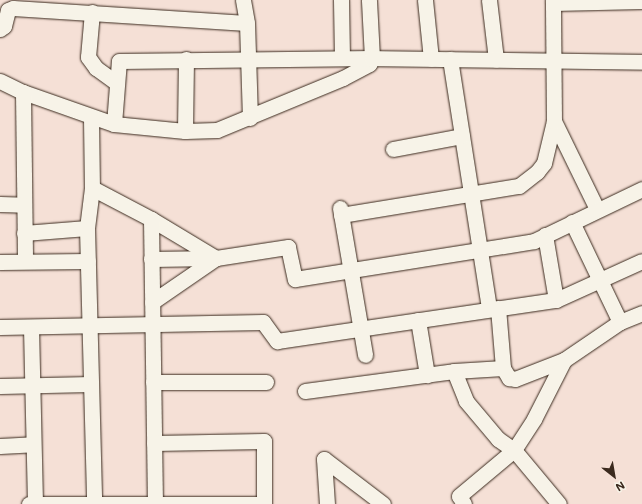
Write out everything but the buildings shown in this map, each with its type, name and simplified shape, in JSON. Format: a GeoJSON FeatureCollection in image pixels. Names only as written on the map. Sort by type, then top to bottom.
{"type":"FeatureCollection","features":[{"type":"Feature","properties":{"kind":"street"},"geometry":{"type":"LineString","coordinates":[[243,0],[247,23],[250,118]]}},
{"type":"Feature","properties":{"kind":"street"},"geometry":{"type":"LineString","coordinates":[[341,0],[342,58]]}},
{"type":"Feature","properties":{"kind":"street"},"geometry":{"type":"LineString","coordinates":[[0,81],[23,92],[91,118],[114,124],[185,131],[217,130],[250,118],[362,70],[372,58],[369,0]]}},
{"type":"Feature","properties":{"kind":"street"},"geometry":{"type":"LineString","coordinates":[[425,0],[431,59]]}},
{"type":"Feature","properties":{"kind":"street"},"geometry":{"type":"LineString","coordinates":[[489,0],[496,60]]}},
{"type":"Feature","properties":{"kind":"street"},"geometry":{"type":"LineString","coordinates":[[365,355],[349,271],[340,212],[471,195],[519,186],[537,172],[544,163],[554,121],[553,1],[642,1]]}},
{"type":"Feature","properties":{"kind":"street"},"geometry":{"type":"LineString","coordinates":[[0,29],[4,26],[8,10],[13,8],[92,12],[125,7],[247,23]]}},
{"type":"Feature","properties":{"kind":"street"},"geometry":{"type":"LineString","coordinates":[[92,12],[88,57],[96,68],[117,83]]}},
{"type":"Feature","properties":{"kind":"street"},"geometry":{"type":"LineString","coordinates":[[114,124],[119,61],[186,59],[372,58],[642,62]]}},
{"type":"Feature","properties":{"kind":"street"},"geometry":{"type":"LineString","coordinates":[[185,131],[186,59]]}},
{"type":"Feature","properties":{"kind":"street"},"geometry":{"type":"LineString","coordinates":[[450,59],[479,250],[493,309],[503,368],[509,378],[515,379],[564,360],[620,322],[642,313]]}},
{"type":"Feature","properties":{"kind":"street"},"geometry":{"type":"LineString","coordinates":[[23,92],[25,261]]}},
{"type":"Feature","properties":{"kind":"street"},"geometry":{"type":"LineString","coordinates":[[91,118],[92,188],[87,228],[94,504]]}},
{"type":"Feature","properties":{"kind":"street"},"geometry":{"type":"LineString","coordinates":[[554,121],[597,209]]}},
{"type":"Feature","properties":{"kind":"street"},"geometry":{"type":"LineString","coordinates":[[393,149],[462,136]]}},
{"type":"Feature","properties":{"kind":"street"},"geometry":{"type":"LineString","coordinates":[[92,188],[151,218],[216,258]]}},
{"type":"Feature","properties":{"kind":"street"},"geometry":{"type":"LineString","coordinates":[[151,259],[216,258],[288,247],[295,280],[534,241],[597,209],[642,189]]}},
{"type":"Feature","properties":{"kind":"street"},"geometry":{"type":"LineString","coordinates":[[0,204],[24,205]]}},
{"type":"Feature","properties":{"kind":"street"},"geometry":{"type":"LineString","coordinates":[[151,218],[154,504]]}},
{"type":"Feature","properties":{"kind":"street"},"geometry":{"type":"LineString","coordinates":[[572,222],[620,322]]}},
{"type":"Feature","properties":{"kind":"street"},"geometry":{"type":"LineString","coordinates":[[24,232],[87,228]]}},
{"type":"Feature","properties":{"kind":"street"},"geometry":{"type":"LineString","coordinates":[[545,235],[556,300]]}},
{"type":"Feature","properties":{"kind":"street"},"geometry":{"type":"LineString","coordinates":[[152,302],[216,258]]}},
{"type":"Feature","properties":{"kind":"street"},"geometry":{"type":"LineString","coordinates":[[0,262],[88,261]]}},
{"type":"Feature","properties":{"kind":"street"},"geometry":{"type":"LineString","coordinates":[[0,327],[263,322],[277,341],[361,330],[418,320],[556,300],[642,261]]}},
{"type":"Feature","properties":{"kind":"street"},"geometry":{"type":"LineString","coordinates":[[418,320],[426,375]]}},
{"type":"Feature","properties":{"kind":"street"},"geometry":{"type":"LineString","coordinates":[[31,326],[35,504]]}},
{"type":"Feature","properties":{"kind":"street"},"geometry":{"type":"LineString","coordinates":[[464,504],[459,496],[514,450],[534,419],[564,360]]}},
{"type":"Feature","properties":{"kind":"street"},"geometry":{"type":"LineString","coordinates":[[305,391],[454,371],[503,368]]}},
{"type":"Feature","properties":{"kind":"street"},"geometry":{"type":"LineString","coordinates":[[454,371],[466,401],[498,439],[514,450],[555,502]]}},
{"type":"Feature","properties":{"kind":"street"},"geometry":{"type":"LineString","coordinates":[[153,382],[266,382]]}},
{"type":"Feature","properties":{"kind":"street"},"geometry":{"type":"LineString","coordinates":[[0,386],[91,384]]}},
{"type":"Feature","properties":{"kind":"street"},"geometry":{"type":"LineString","coordinates":[[30,504],[264,504],[264,441],[154,443]]}},
{"type":"Feature","properties":{"kind":"street"},"geometry":{"type":"LineString","coordinates":[[0,446],[33,444]]}},
{"type":"Feature","properties":{"kind":"street"},"geometry":{"type":"LineString","coordinates":[[327,504],[324,459],[383,504]]}}]}
